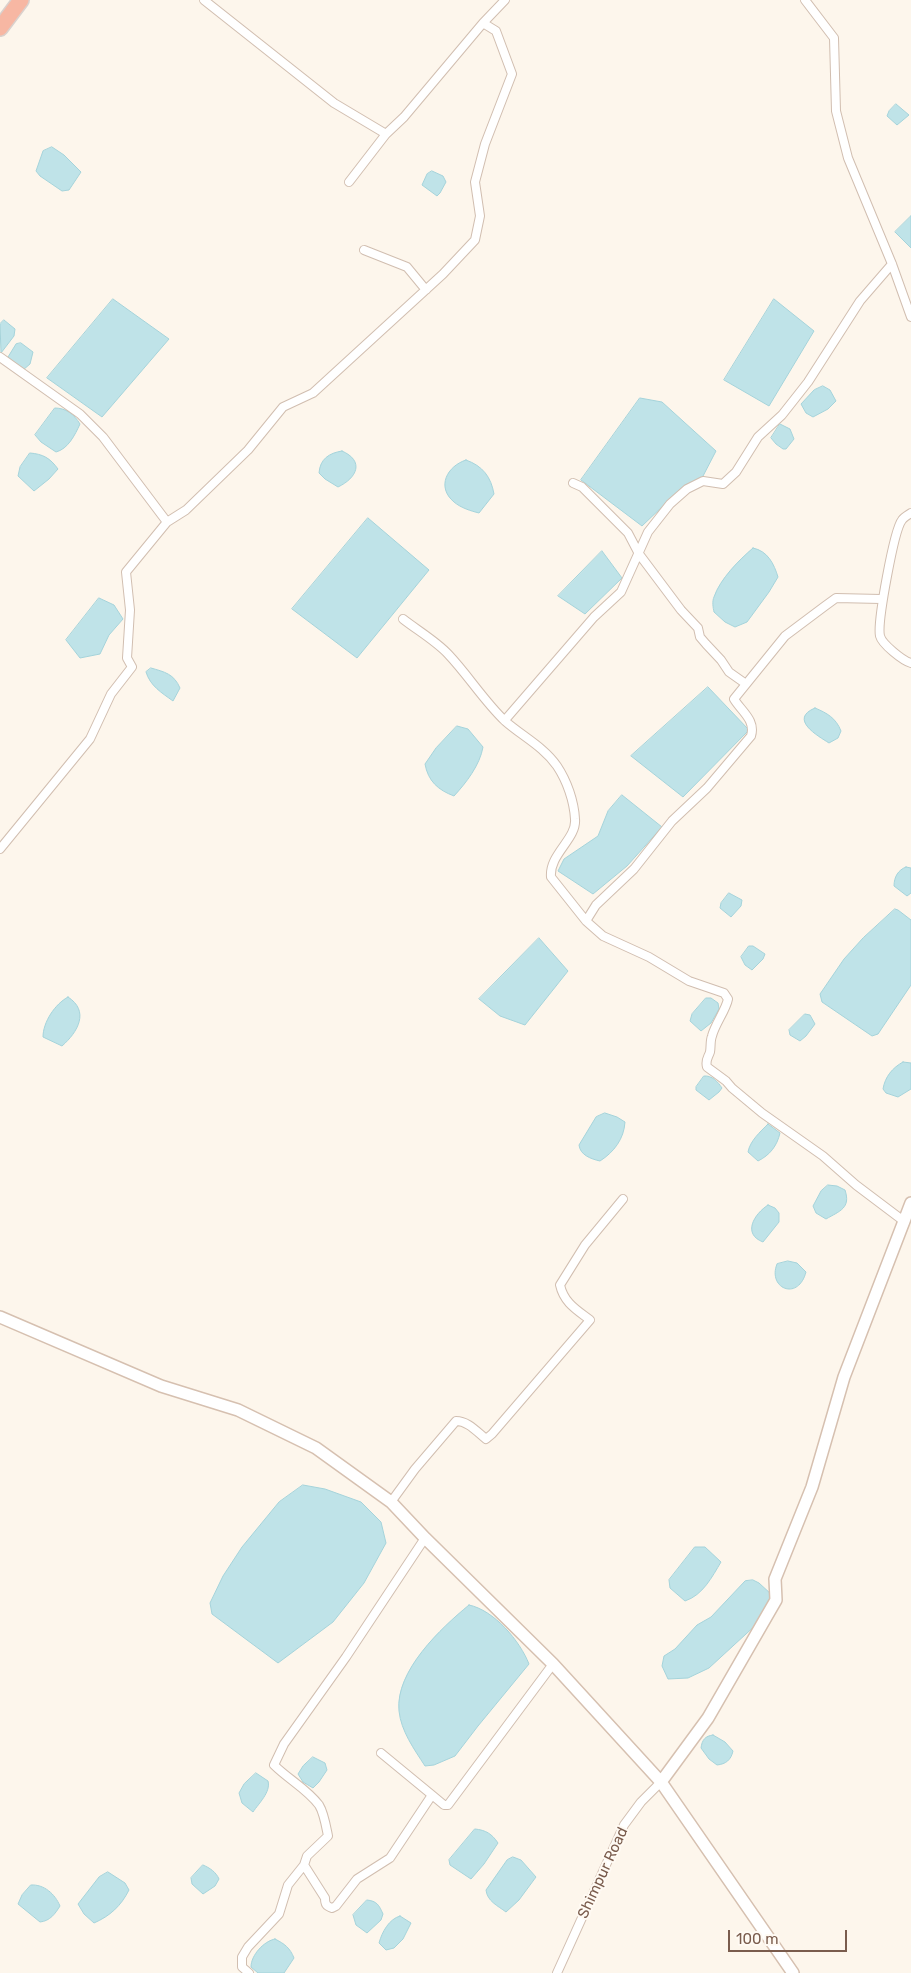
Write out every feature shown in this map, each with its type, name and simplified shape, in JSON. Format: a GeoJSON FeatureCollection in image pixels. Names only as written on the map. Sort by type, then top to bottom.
{"type":"FeatureCollection","features":[{"type":"Feature","properties":{"kind":"highway"},"geometry":{"type":"LineString","coordinates":[[0,28],[21,0]]}},
{"type":"Feature","properties":{"kind":"street"},"geometry":{"type":"LineString","coordinates":[[204,0],[334,103],[386,134]]}},
{"type":"Feature","properties":{"kind":"street"},"geometry":{"type":"LineString","coordinates":[[349,182],[386,134],[404,117],[482,23],[504,0]]}},
{"type":"Feature","properties":{"kind":"street"},"geometry":{"type":"LineString","coordinates":[[805,0],[834,38],[836,111],[848,158],[892,264],[911,317]]}},
{"type":"Feature","properties":{"kind":"street"},"geometry":{"type":"LineString","coordinates":[[0,849],[90,739],[111,694],[132,667],[127,658],[130,610],[126,572],[167,522],[186,510],[248,450],[283,408],[313,393],[426,290],[475,240],[480,216],[475,182],[485,144],[512,74],[496,31],[482,23]]}},
{"type":"Feature","properties":{"kind":"street"},"geometry":{"type":"LineString","coordinates":[[364,250],[407,267],[426,290]]}},
{"type":"Feature","properties":{"kind":"street"},"geometry":{"type":"LineString","coordinates":[[505,720],[594,617],[621,592],[648,532],[670,504],[687,489],[703,481],[723,484],[736,472],[758,437],[782,415],[808,382],[860,301],[892,264]]}},
{"type":"Feature","properties":{"kind":"street"},"geometry":{"type":"LineString","coordinates":[[0,357],[80,414],[120,457],[167,522]]}},
{"type":"Feature","properties":{"kind":"street"},"geometry":{"type":"LineString","coordinates":[[574,483],[582,487],[628,533],[639,554],[681,610],[698,628],[700,637],[729,672],[746,684]]}},
{"type":"Feature","properties":{"kind":"street"},"geometry":{"type":"LineString","coordinates":[[911,513],[901,521],[890,558],[887,584],[881,599],[880,638],[900,657],[911,663]]}},
{"type":"Feature","properties":{"kind":"street"},"geometry":{"type":"LineString","coordinates":[[586,921],[596,905],[634,869],[672,822],[707,788],[751,736],[751,723],[734,698],[785,636],[836,598],[881,599]]}},
{"type":"Feature","properties":{"kind":"street"},"geometry":{"type":"LineString","coordinates":[[403,619],[447,653],[505,720],[544,751],[557,766],[572,798],[576,822],[573,833],[557,855],[550,872],[551,877],[586,921],[603,936],[649,957],[688,981],[724,993],[728,999],[727,1005],[721,1012],[711,1037],[710,1052],[706,1060],[707,1067],[762,1112],[823,1156],[856,1185],[905,1222]]}},
{"type":"Feature","properties":{"kind":"street"},"geometry":{"type":"LineString","coordinates":[[391,1502],[415,1469],[456,1421],[462,1421],[486,1439],[492,1434],[590,1320],[570,1305],[562,1296],[560,1285],[585,1245],[623,1199]]}},
{"type":"Feature","properties":{"kind":"street"},"geometry":{"type":"LineString","coordinates":[[661,1782],[708,1718],[776,1600],[775,1579],[812,1487],[844,1377],[865,1318],[911,1203]]}},
{"type":"Feature","properties":{"kind":"street"},"geometry":{"type":"LineString","coordinates":[[0,1317],[161,1386],[238,1410],[316,1448],[391,1502],[425,1538],[554,1664],[661,1782],[793,1973]]}},
{"type":"Feature","properties":{"kind":"street"},"geometry":{"type":"LineString","coordinates":[[249,1973],[242,1967],[242,1957],[248,1947],[279,1914],[288,1885],[304,1865],[307,1856],[328,1836],[320,1806],[274,1765],[284,1744],[346,1657],[425,1538]]}},
{"type":"Feature","properties":{"kind":"street"},"geometry":{"type":"LineString","coordinates":[[381,1753],[444,1805],[448,1805],[554,1664]]}},
{"type":"Feature","properties":{"kind":"street","name":"Shimpur Road"},"geometry":{"type":"LineString","coordinates":[[557,1973],[624,1825],[641,1802],[661,1782]]}},
{"type":"Feature","properties":{"kind":"street"},"geometry":{"type":"LineString","coordinates":[[304,1865],[325,1898],[325,1904],[332,1908],[336,1906],[357,1879],[390,1858],[432,1795]]}},
{"type":"Feature","properties":{"kind":"water"},"geometry":{"type":"Polygon","coordinates":[[[896,104],[909,115],[897,125],[887,116],[896,104]]]}},
{"type":"Feature","properties":{"kind":"water"},"geometry":{"type":"Polygon","coordinates":[[[52,147],[64,155],[81,172],[69,190],[62,191],[40,176],[36,171],[43,151],[52,147]]]}},
{"type":"Feature","properties":{"kind":"water"},"geometry":{"type":"Polygon","coordinates":[[[432,171],[443,176],[446,182],[437,196],[422,185],[427,174],[432,171]]]}},
{"type":"Feature","properties":{"kind":"water"},"geometry":{"type":"Polygon","coordinates":[[[911,216],[911,248],[895,232],[911,216]]]}},
{"type":"Feature","properties":{"kind":"water"},"geometry":{"type":"Polygon","coordinates":[[[113,299],[169,339],[102,417],[47,378],[113,299]]]}},
{"type":"Feature","properties":{"kind":"water"},"geometry":{"type":"Polygon","coordinates":[[[774,299],[814,331],[769,406],[724,380],[774,299]]]}},
{"type":"Feature","properties":{"kind":"water"},"geometry":{"type":"Polygon","coordinates":[[[4,320],[15,329],[14,336],[1,353],[0,324],[4,320]]]}},
{"type":"Feature","properties":{"kind":"water"},"geometry":{"type":"Polygon","coordinates":[[[21,343],[33,352],[30,364],[23,370],[8,357],[16,344],[21,343]]]}},
{"type":"Feature","properties":{"kind":"water"},"geometry":{"type":"Polygon","coordinates":[[[823,386],[830,390],[836,401],[828,409],[813,417],[806,413],[801,404],[814,390],[823,386]]]}},
{"type":"Feature","properties":{"kind":"water"},"geometry":{"type":"Polygon","coordinates":[[[640,398],[662,402],[716,451],[702,478],[685,485],[642,526],[581,480],[640,398]]]}},
{"type":"Feature","properties":{"kind":"water"},"geometry":{"type":"Polygon","coordinates":[[[55,408],[69,412],[80,424],[68,445],[56,452],[41,442],[35,435],[55,408]]]}},
{"type":"Feature","properties":{"kind":"water"},"geometry":{"type":"Polygon","coordinates":[[[780,424],[790,429],[794,439],[786,449],[776,444],[771,438],[780,424]]]}},
{"type":"Feature","properties":{"kind":"water"},"geometry":{"type":"Polygon","coordinates":[[[342,451],[354,460],[356,469],[350,479],[338,487],[319,473],[323,460],[333,453],[342,451]]]}},
{"type":"Feature","properties":{"kind":"water"},"geometry":{"type":"Polygon","coordinates":[[[30,453],[46,457],[58,469],[34,491],[18,476],[20,467],[30,453]]]}},
{"type":"Feature","properties":{"kind":"water"},"geometry":{"type":"Polygon","coordinates":[[[466,460],[482,469],[493,488],[494,494],[479,513],[466,509],[454,502],[446,490],[446,478],[449,472],[459,463],[466,460]]]}},
{"type":"Feature","properties":{"kind":"water"},"geometry":{"type":"Polygon","coordinates":[[[368,518],[429,570],[357,658],[292,609],[368,518]]]}},
{"type":"Feature","properties":{"kind":"water"},"geometry":{"type":"Polygon","coordinates":[[[753,548],[763,552],[770,559],[778,577],[747,622],[735,627],[725,622],[714,612],[713,599],[725,577],[753,548]]]}},
{"type":"Feature","properties":{"kind":"water"},"geometry":{"type":"Polygon","coordinates":[[[602,551],[622,578],[585,614],[558,596],[602,551]]]}},
{"type":"Feature","properties":{"kind":"water"},"geometry":{"type":"Polygon","coordinates":[[[99,598],[114,605],[123,619],[109,635],[100,654],[80,658],[66,640],[99,598]]]}},
{"type":"Feature","properties":{"kind":"water"},"geometry":{"type":"Polygon","coordinates":[[[151,668],[168,674],[178,683],[180,688],[173,701],[150,681],[146,672],[151,668]]]}},
{"type":"Feature","properties":{"kind":"water"},"geometry":{"type":"Polygon","coordinates":[[[708,687],[749,730],[683,797],[631,756],[708,687]]]}},
{"type":"Feature","properties":{"kind":"water"},"geometry":{"type":"Polygon","coordinates":[[[815,708],[834,719],[841,731],[838,738],[829,743],[808,727],[804,717],[807,712],[815,708]]]}},
{"type":"Feature","properties":{"kind":"water"},"geometry":{"type":"Polygon","coordinates":[[[457,726],[468,729],[483,747],[476,767],[454,796],[443,791],[431,780],[425,764],[436,748],[457,726]]]}},
{"type":"Feature","properties":{"kind":"water"},"geometry":{"type":"Polygon","coordinates":[[[622,795],[662,827],[627,866],[593,894],[558,871],[564,859],[598,836],[608,811],[622,795]]]}},
{"type":"Feature","properties":{"kind":"water"},"geometry":{"type":"Polygon","coordinates":[[[906,867],[911,868],[911,893],[907,896],[894,886],[897,874],[906,867]]]}},
{"type":"Feature","properties":{"kind":"water"},"geometry":{"type":"Polygon","coordinates":[[[729,893],[742,900],[741,906],[731,917],[720,908],[721,903],[729,893]]]}},
{"type":"Feature","properties":{"kind":"water"},"geometry":{"type":"Polygon","coordinates":[[[895,909],[911,920],[911,985],[878,1034],[872,1036],[822,1002],[820,994],[844,959],[863,938],[895,909]]]}},
{"type":"Feature","properties":{"kind":"water"},"geometry":{"type":"Polygon","coordinates":[[[539,938],[568,971],[525,1025],[500,1016],[479,999],[539,938]]]}},
{"type":"Feature","properties":{"kind":"water"},"geometry":{"type":"Polygon","coordinates":[[[749,946],[753,946],[765,954],[763,959],[752,970],[745,965],[741,957],[749,946]]]}},
{"type":"Feature","properties":{"kind":"water"},"geometry":{"type":"Polygon","coordinates":[[[68,997],[79,1009],[80,1015],[77,1028],[62,1046],[43,1037],[47,1020],[59,1004],[68,997]]]}},
{"type":"Feature","properties":{"kind":"water"},"geometry":{"type":"Polygon","coordinates":[[[706,998],[711,998],[718,1003],[719,1009],[711,1023],[701,1031],[690,1021],[692,1014],[706,998]]]}},
{"type":"Feature","properties":{"kind":"water"},"geometry":{"type":"Polygon","coordinates":[[[805,1014],[810,1015],[815,1024],[800,1041],[790,1035],[789,1030],[805,1014]]]}},
{"type":"Feature","properties":{"kind":"water"},"geometry":{"type":"Polygon","coordinates":[[[903,1062],[911,1063],[911,1089],[898,1097],[886,1093],[883,1089],[885,1081],[890,1073],[903,1062]]]}},
{"type":"Feature","properties":{"kind":"water"},"geometry":{"type":"Polygon","coordinates":[[[704,1076],[717,1081],[722,1088],[709,1100],[696,1090],[704,1076]]]}},
{"type":"Feature","properties":{"kind":"water"},"geometry":{"type":"Polygon","coordinates":[[[605,1113],[625,1122],[623,1134],[617,1144],[610,1154],[600,1161],[584,1154],[579,1145],[596,1117],[605,1113]]]}},
{"type":"Feature","properties":{"kind":"water"},"geometry":{"type":"Polygon","coordinates":[[[768,1124],[780,1133],[772,1150],[758,1161],[748,1152],[749,1148],[753,1140],[768,1124]]]}},
{"type":"Feature","properties":{"kind":"water"},"geometry":{"type":"Polygon","coordinates":[[[828,1185],[837,1186],[845,1190],[847,1201],[836,1214],[826,1219],[816,1213],[813,1206],[821,1191],[828,1185]]]}},
{"type":"Feature","properties":{"kind":"water"},"geometry":{"type":"Polygon","coordinates":[[[768,1205],[775,1208],[779,1213],[779,1222],[763,1242],[753,1234],[752,1224],[758,1213],[768,1205]]]}},
{"type":"Feature","properties":{"kind":"water"},"geometry":{"type":"Polygon","coordinates":[[[788,1261],[797,1263],[806,1272],[797,1287],[791,1289],[780,1285],[776,1280],[775,1272],[777,1264],[788,1261]]]}},
{"type":"Feature","properties":{"kind":"water"},"geometry":{"type":"Polygon","coordinates":[[[303,1485],[325,1489],[361,1502],[381,1522],[386,1543],[364,1583],[333,1622],[278,1663],[212,1614],[210,1603],[223,1576],[242,1547],[279,1502],[303,1485]]]}},
{"type":"Feature","properties":{"kind":"water"},"geometry":{"type":"Polygon","coordinates":[[[695,1547],[705,1547],[721,1562],[702,1590],[685,1601],[670,1588],[669,1580],[695,1547]]]}},
{"type":"Feature","properties":{"kind":"water"},"geometry":{"type":"Polygon","coordinates":[[[753,1580],[771,1594],[770,1600],[758,1623],[709,1668],[688,1678],[668,1679],[662,1666],[664,1656],[675,1649],[697,1625],[711,1617],[745,1581],[753,1580]]]}},
{"type":"Feature","properties":{"kind":"water"},"geometry":{"type":"Polygon","coordinates":[[[469,1605],[488,1613],[497,1620],[513,1637],[529,1664],[455,1756],[434,1765],[425,1766],[409,1740],[400,1718],[400,1696],[404,1681],[412,1666],[433,1638],[469,1605]]]}},
{"type":"Feature","properties":{"kind":"water"},"geometry":{"type":"Polygon","coordinates":[[[713,1735],[725,1742],[733,1751],[728,1761],[723,1764],[717,1765],[709,1759],[701,1748],[704,1739],[713,1735]]]}},
{"type":"Feature","properties":{"kind":"water"},"geometry":{"type":"Polygon","coordinates":[[[313,1757],[325,1763],[327,1770],[313,1788],[303,1782],[298,1774],[303,1766],[313,1757]]]}},
{"type":"Feature","properties":{"kind":"water"},"geometry":{"type":"Polygon","coordinates":[[[256,1773],[268,1781],[268,1789],[253,1812],[242,1803],[239,1793],[244,1784],[256,1773]]]}},
{"type":"Feature","properties":{"kind":"water"},"geometry":{"type":"Polygon","coordinates":[[[475,1829],[488,1833],[498,1843],[471,1879],[450,1865],[449,1860],[475,1829]]]}},
{"type":"Feature","properties":{"kind":"water"},"geometry":{"type":"Polygon","coordinates":[[[513,1857],[521,1860],[536,1877],[519,1900],[506,1912],[491,1900],[486,1890],[507,1860],[513,1857]]]}},
{"type":"Feature","properties":{"kind":"water"},"geometry":{"type":"Polygon","coordinates":[[[203,1865],[213,1870],[219,1879],[215,1886],[203,1894],[192,1884],[191,1878],[203,1865]]]}},
{"type":"Feature","properties":{"kind":"water"},"geometry":{"type":"Polygon","coordinates":[[[108,1872],[125,1883],[129,1890],[114,1910],[94,1923],[84,1914],[78,1904],[99,1877],[108,1872]]]}},
{"type":"Feature","properties":{"kind":"water"},"geometry":{"type":"Polygon","coordinates":[[[31,1885],[45,1888],[60,1906],[47,1920],[40,1922],[18,1904],[22,1895],[31,1885]]]}},
{"type":"Feature","properties":{"kind":"water"},"geometry":{"type":"Polygon","coordinates":[[[367,1900],[377,1904],[383,1914],[381,1920],[367,1933],[356,1925],[353,1915],[367,1900]]]}},
{"type":"Feature","properties":{"kind":"water"},"geometry":{"type":"Polygon","coordinates":[[[400,1916],[411,1923],[403,1939],[394,1948],[386,1950],[379,1943],[382,1935],[386,1926],[400,1916]]]}},
{"type":"Feature","properties":{"kind":"water"},"geometry":{"type":"Polygon","coordinates":[[[275,1939],[287,1947],[294,1958],[284,1973],[258,1973],[251,1967],[253,1958],[263,1946],[275,1939]]]}}]}
